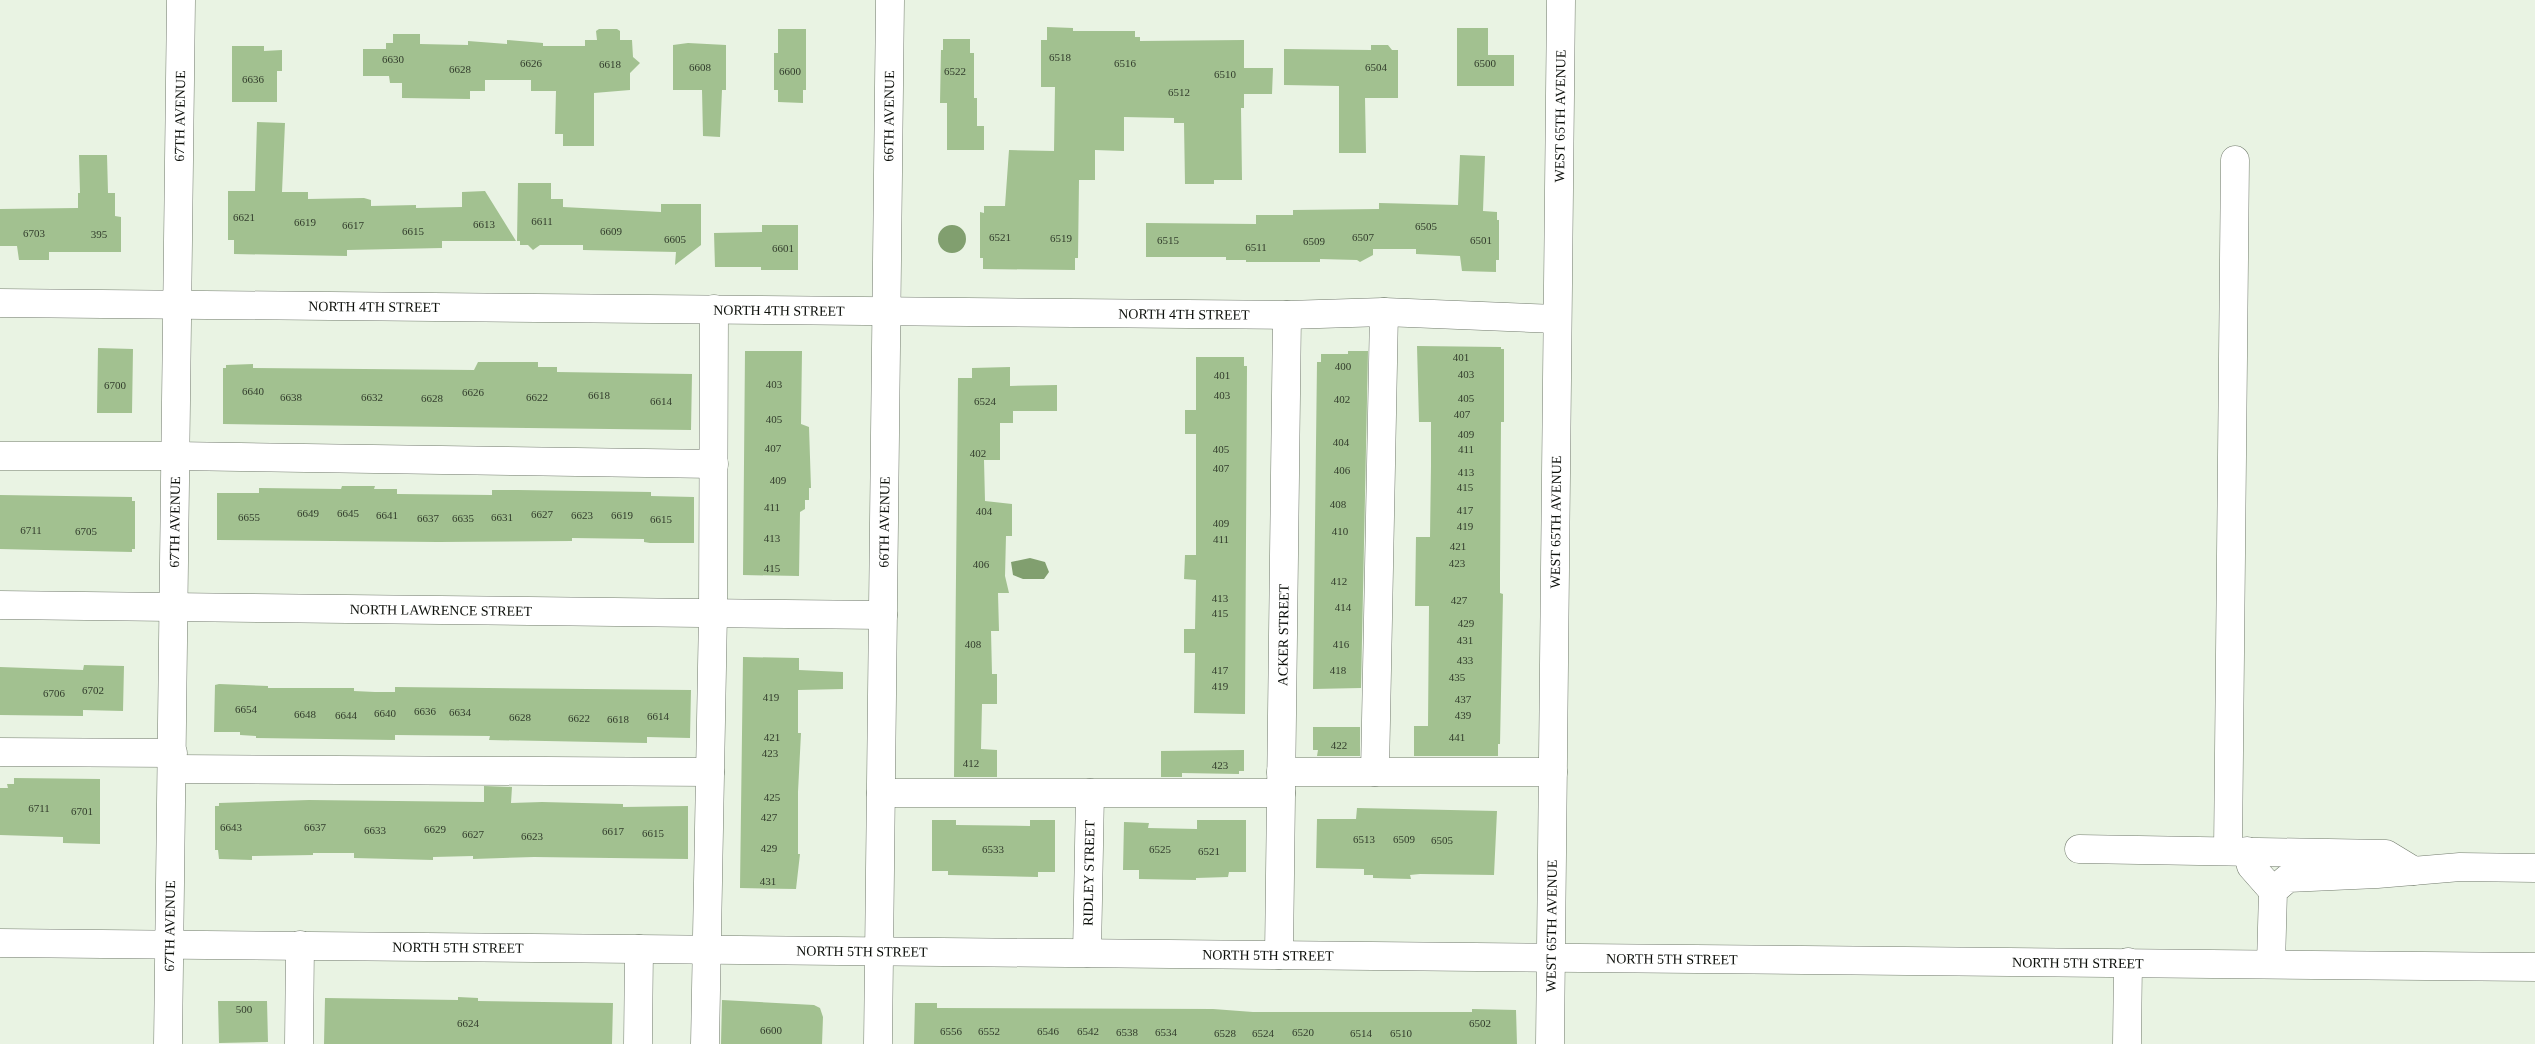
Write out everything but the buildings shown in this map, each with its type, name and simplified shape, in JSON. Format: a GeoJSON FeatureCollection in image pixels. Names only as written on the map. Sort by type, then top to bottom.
{"type":"FeatureCollection","features":[{"type":"Feature","properties":{"kind":"street","name":"67TH AVENUE"},"geometry":{"type":"LineString","coordinates":[[168,1044],[171,944],[181,0]]}},
{"type":"Feature","properties":{"kind":"street","name":"66TH AVENUE"},"geometry":{"type":"LineString","coordinates":[[878,1044],[890,0]]}},
{"type":"Feature","properties":{"kind":"street","name":"WEST 65TH AVENUE"},"geometry":{"type":"LineString","coordinates":[[1550,1044],[1561,0]]}},
{"type":"Feature","properties":{"kind":"street"},"geometry":{"type":"LineString","coordinates":[[2235,160],[2238,851],[2273,892],[2272,964]]}},
{"type":"Feature","properties":{"kind":"street","name":"NORTH 4TH STREET"},"geometry":{"type":"LineString","coordinates":[[0,303],[1287,315],[1384,312],[1557,319]]}},
{"type":"Feature","properties":{"kind":"street"},"geometry":{"type":"LineString","coordinates":[[705,1044],[713,613],[714,309]]}},
{"type":"Feature","properties":{"kind":"street"},"geometry":{"type":"LineString","coordinates":[[1375,772],[1384,312]]}},
{"type":"Feature","properties":{"kind":"street","name":"ACKER STREET"},"geometry":{"type":"LineString","coordinates":[[1280,955],[1287,315]]}},
{"type":"Feature","properties":{"kind":"street"},"geometry":{"type":"LineString","coordinates":[[0,456],[176,456],[714,464]]}},
{"type":"Feature","properties":{"kind":"street","name":"NORTH LAWRENCE STREET"},"geometry":{"type":"LineString","coordinates":[[0,605],[174,605],[883,615]]}},
{"type":"Feature","properties":{"kind":"street"},"geometry":{"type":"LineString","coordinates":[[0,752],[173,761],[710,772]]}},
{"type":"Feature","properties":{"kind":"street"},"geometry":{"type":"LineString","coordinates":[[881,793],[1090,793],[1281,783],[1375,772],[1553,772]]}},
{"type":"Feature","properties":{"kind":"street","name":"RIDLEY STREET"},"geometry":{"type":"LineString","coordinates":[[1087,953],[1090,793]]}},
{"type":"Feature","properties":{"kind":"street"},"geometry":{"type":"LineString","coordinates":[[2079,848],[2386,854],[2414,871]]}},
{"type":"Feature","properties":{"kind":"street"},"geometry":{"type":"LineString","coordinates":[[2273,892],[2288,878],[2460,867],[2535,868]]}},
{"type":"Feature","properties":{"kind":"street","name":"NORTH 5TH STREET"},"geometry":{"type":"LineString","coordinates":[[0,943],[2535,966]]}},
{"type":"Feature","properties":{"kind":"street"},"geometry":{"type":"LineString","coordinates":[[299,1044],[300,945]]}},
{"type":"Feature","properties":{"kind":"street"},"geometry":{"type":"LineString","coordinates":[[638,1044],[639,948]]}},
{"type":"Feature","properties":{"kind":"street"},"geometry":{"type":"LineString","coordinates":[[2127,1044],[2128,962]]}},
{"type":"Feature","properties":{"kind":"shaded area"},"geometry":{"type":"Polygon","coordinates":[[[952,225],[962,229],[966,239],[962,249],[952,253],[942,249],[938,239],[942,229],[952,225]]]}},
{"type":"Feature","properties":{"kind":"shaded area"},"geometry":{"type":"Polygon","coordinates":[[[1030,558],[1045,562],[1049,572],[1044,579],[1023,579],[1013,575],[1011,562],[1030,558]]]}}]}
